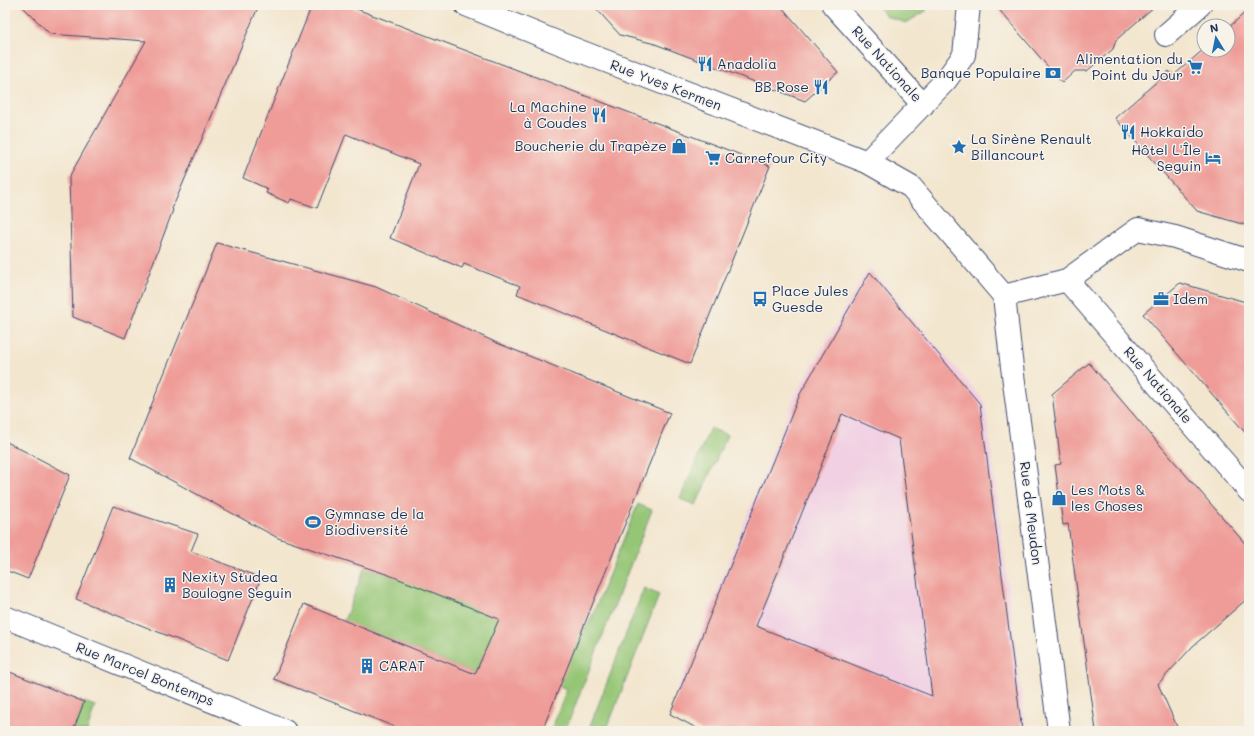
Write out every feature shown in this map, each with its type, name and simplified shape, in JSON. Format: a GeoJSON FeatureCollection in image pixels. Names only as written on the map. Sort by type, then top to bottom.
{"type":"FeatureCollection","features":[{"type":"Feature","properties":{"kind":"street","name":"Rue Yves Kermen"},"geometry":{"type":"LineString","coordinates":[[466,5],[559,43],[868,162]]}},
{"type":"Feature","properties":{"kind":"street","name":"Rue Nationale"},"geometry":{"type":"LineString","coordinates":[[833,5],[923,105]]}},
{"type":"Feature","properties":{"kind":"street"},"geometry":{"type":"LineString","coordinates":[[1166,35],[1200,5]]}},
{"type":"Feature","properties":{"kind":"street"},"geometry":{"type":"LineString","coordinates":[[969,6],[964,55],[946,80],[868,162],[911,187],[1004,296],[1067,280],[1138,229],[1175,237],[1249,261]]}},
{"type":"Feature","properties":{"kind":"street","name":"Rue Nationale"},"geometry":{"type":"LineString","coordinates":[[1067,280],[1249,491]]}},
{"type":"Feature","properties":{"kind":"street","name":"Rue de Meudon"},"geometry":{"type":"LineString","coordinates":[[1004,296],[1059,731]]}},
{"type":"Feature","properties":{"kind":"street","name":"Rue Marcel Bontemps"},"geometry":{"type":"LineString","coordinates":[[5,617],[285,731]]}},
{"type":"Feature","properties":{"kind":"shaded area"},"geometry":{"type":"Polygon","coordinates":[[[869,267],[985,402],[1026,731],[765,731],[675,695],[796,393],[869,267]]]}},
{"type":"Feature","properties":{"kind":"green space"},"geometry":{"type":"Polygon","coordinates":[[[876,5],[926,5],[926,11],[906,23],[886,16],[876,5]]]}},
{"type":"Feature","properties":{"kind":"green space"},"geometry":{"type":"Polygon","coordinates":[[[710,428],[727,435],[696,505],[680,499],[710,428]]]}},
{"type":"Feature","properties":{"kind":"green space"},"geometry":{"type":"Polygon","coordinates":[[[638,504],[652,510],[565,731],[551,731],[567,689],[483,656],[475,674],[344,621],[365,567],[389,575],[587,628],[638,504]]]}},
{"type":"Feature","properties":{"kind":"green space"},"geometry":{"type":"Polygon","coordinates":[[[644,588],[659,595],[606,731],[588,731],[644,588]]]}},
{"type":"Feature","properties":{"kind":"green space"},"geometry":{"type":"Polygon","coordinates":[[[84,702],[95,706],[87,731],[73,731],[84,702]]]}},
{"type":"Feature","properties":{"kind":"building"},"geometry":{"type":"Polygon","coordinates":[[[21,5],[259,5],[172,209],[173,210],[125,338],[73,317],[69,177],[146,41],[50,34],[21,5]]]}},
{"type":"Feature","properties":{"kind":"building"},"geometry":{"type":"Polygon","coordinates":[[[312,5],[346,5],[770,166],[690,364],[517,294],[520,286],[464,264],[462,268],[390,238],[419,164],[346,134],[317,208],[291,199],[289,203],[266,193],[268,189],[243,178],[312,5]]]}},
{"type":"Feature","properties":{"kind":"building"},"geometry":{"type":"Polygon","coordinates":[[[593,5],[780,5],[838,72],[805,101],[655,44],[620,35],[593,5]]]}},
{"type":"Feature","properties":{"kind":"building"},"geometry":{"type":"Polygon","coordinates":[[[995,5],[1156,5],[1116,40],[1113,49],[1087,71],[1075,71],[1062,83],[995,5]]]}},
{"type":"Feature","properties":{"kind":"building"},"geometry":{"type":"Polygon","coordinates":[[[1249,9],[1249,226],[1197,211],[1115,118],[1169,71],[1173,76],[1196,56],[1196,58],[1236,58],[1236,21],[1249,9]]]}},
{"type":"Feature","properties":{"kind":"building"},"geometry":{"type":"Polygon","coordinates":[[[217,243],[376,287],[497,343],[670,413],[542,731],[405,731],[274,679],[304,604],[475,674],[499,619],[389,575],[278,538],[130,458],[217,243]]]}},
{"type":"Feature","properties":{"kind":"building"},"geometry":{"type":"Polygon","coordinates":[[[870,272],[980,404],[1022,731],[702,731],[670,714],[800,394],[870,272]],[[842,414],[756,626],[932,696],[899,439],[842,414]]]}},
{"type":"Feature","properties":{"kind":"building"},"geometry":{"type":"Polygon","coordinates":[[[1180,283],[1249,303],[1249,437],[1143,314],[1180,283]]]}},
{"type":"Feature","properties":{"kind":"building"},"geometry":{"type":"Polygon","coordinates":[[[1089,363],[1249,548],[1249,597],[1193,646],[1158,684],[1179,731],[1096,731],[1068,524],[1063,525],[1055,465],[1061,464],[1052,394],[1089,363]]]}},
{"type":"Feature","properties":{"kind":"building"},"geometry":{"type":"Polygon","coordinates":[[[5,441],[70,475],[28,579],[5,570],[5,441]]]}},
{"type":"Feature","properties":{"kind":"building","name":"Nexity Studea Boulogne Seguin"},"geometry":{"type":"Polygon","coordinates":[[[113,506],[198,534],[191,551],[261,578],[228,660],[76,599],[113,506]]]}},
{"type":"Feature","properties":{"kind":"building"},"geometry":{"type":"Polygon","coordinates":[[[5,670],[84,702],[73,731],[5,731],[5,670]]]}},
{"type":"Feature","properties":{"kind":"place","name":"Anadolia"},"geometry":{"type":"Point","coordinates":[705,64]}},
{"type":"Feature","properties":{"kind":"place","name":"Alimentation du Point du Jour"},"geometry":{"type":"Point","coordinates":[1195,67]}},
{"type":"Feature","properties":{"kind":"place","name":"Banque Populaire"},"geometry":{"type":"Point","coordinates":[1053,73]}},
{"type":"Feature","properties":{"kind":"place","name":"BB Rose"},"geometry":{"type":"Point","coordinates":[821,87]}},
{"type":"Feature","properties":{"kind":"place","name":"La Machine à Coudes"},"geometry":{"type":"Point","coordinates":[599,115]}},
{"type":"Feature","properties":{"kind":"place","name":"Hokkaido"},"geometry":{"type":"Point","coordinates":[1128,132]}},
{"type":"Feature","properties":{"kind":"place","name":"Boucherie du Trapèze"},"geometry":{"type":"Point","coordinates":[679,146]}},
{"type":"Feature","properties":{"kind":"place","name":"La Sirène Renault Billancourt"},"geometry":{"type":"Point","coordinates":[959,147]}},
{"type":"Feature","properties":{"kind":"place","name":"Carrefour City"},"geometry":{"type":"Point","coordinates":[713,158]}},
{"type":"Feature","properties":{"kind":"place","name":"Hôtel L'Île Seguin"},"geometry":{"type":"Point","coordinates":[1213,158]}},
{"type":"Feature","properties":{"kind":"place","name":"Place Jules Guesde"},"geometry":{"type":"Point","coordinates":[760,299]}},
{"type":"Feature","properties":{"kind":"place","name":"Idem"},"geometry":{"type":"Point","coordinates":[1161,299]}},
{"type":"Feature","properties":{"kind":"place","name":"Les Mots & les Choses"},"geometry":{"type":"Point","coordinates":[1059,498]}},
{"type":"Feature","properties":{"kind":"place","name":"Gymnase de la Biodiversité"},"geometry":{"type":"Point","coordinates":[313,522]}},
{"type":"Feature","properties":{"kind":"place","name":"Nexity Studea Boulogne Seguin"},"geometry":{"type":"Point","coordinates":[170,585]}},
{"type":"Feature","properties":{"kind":"place","name":"CARAT"},"geometry":{"type":"Point","coordinates":[367,666]}}]}
